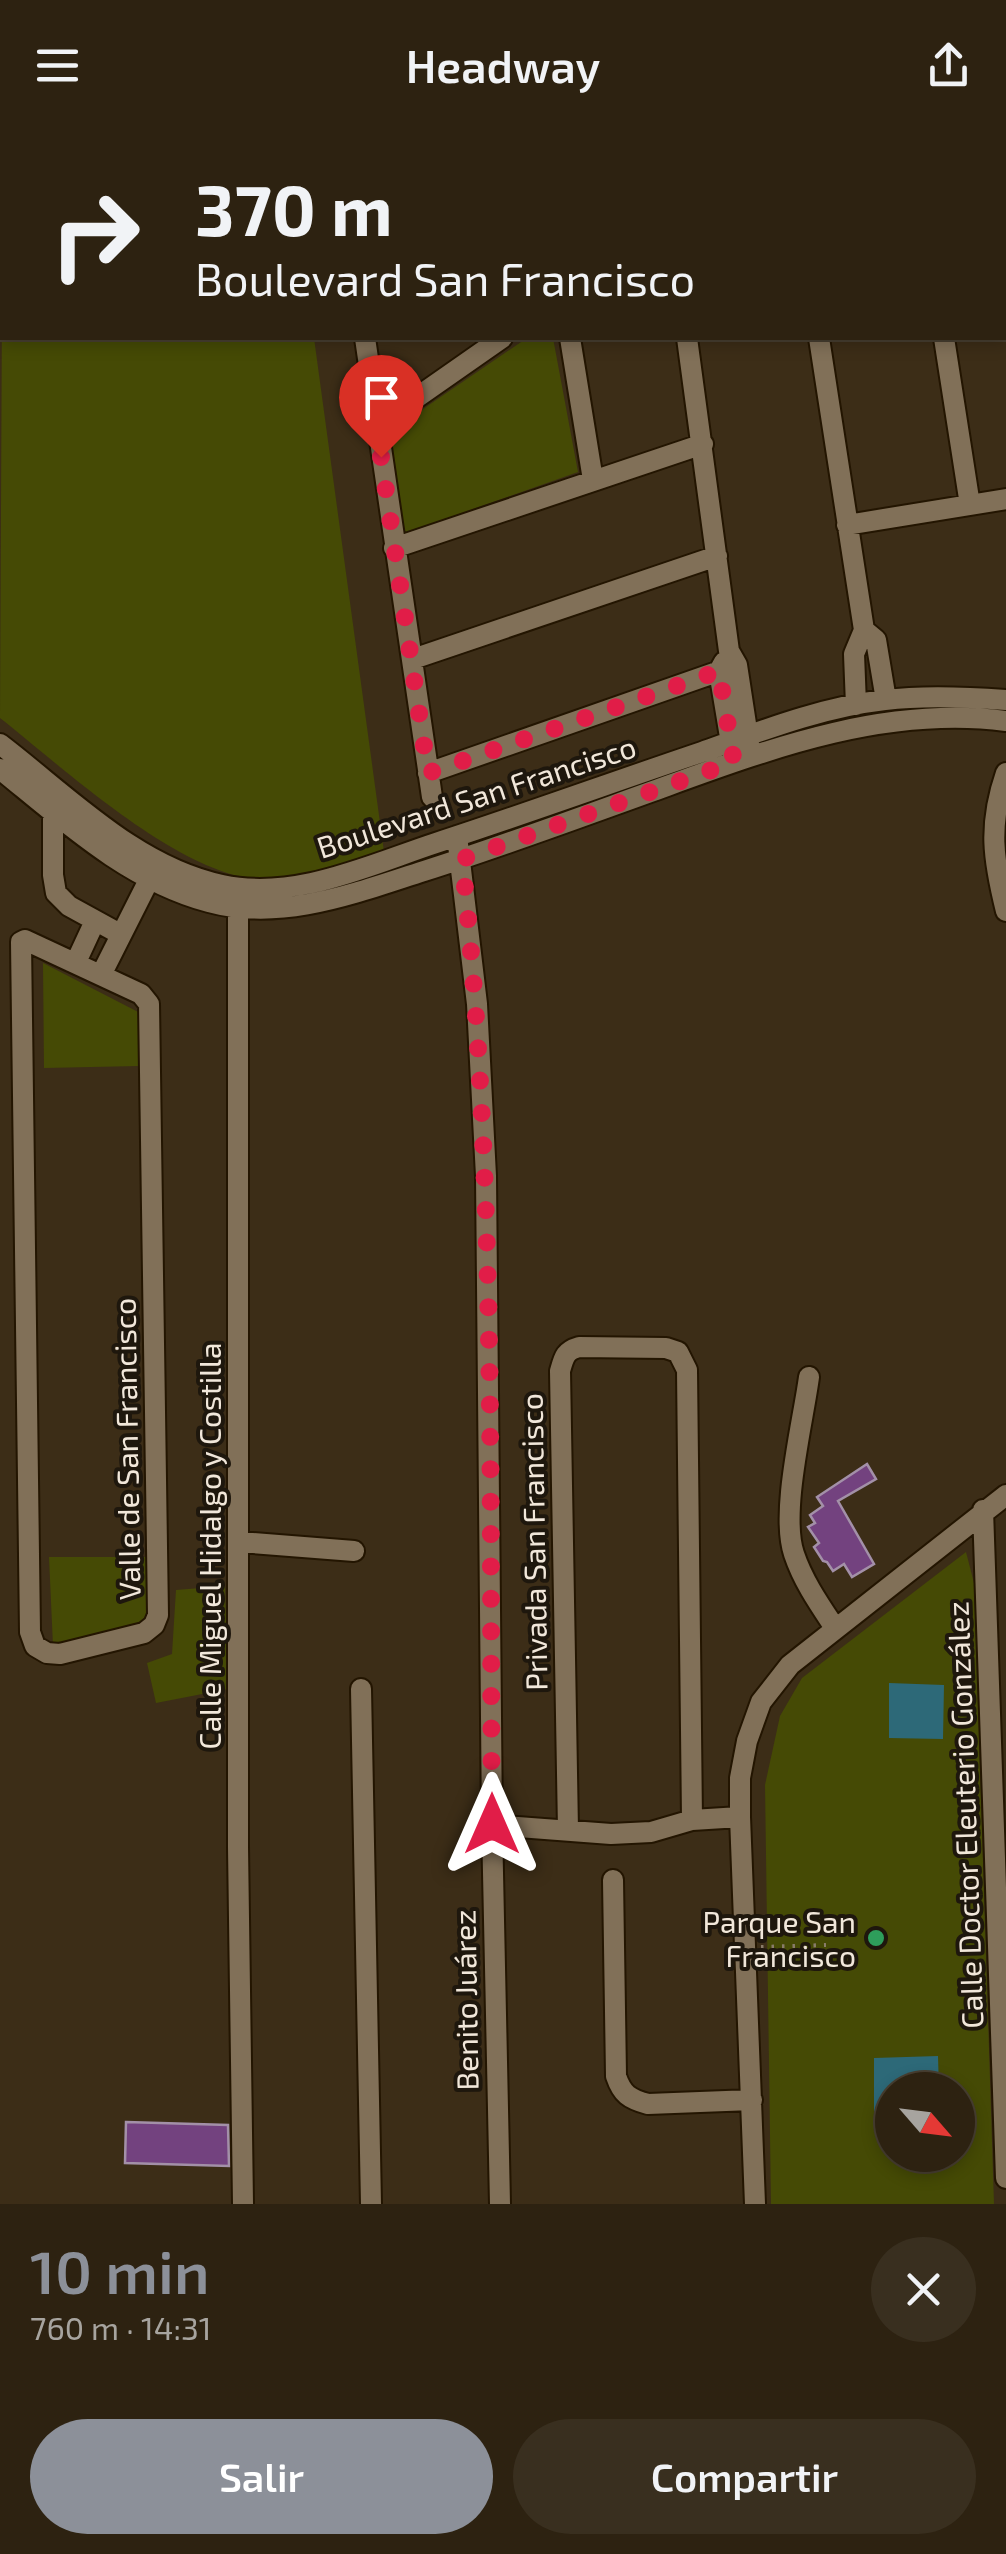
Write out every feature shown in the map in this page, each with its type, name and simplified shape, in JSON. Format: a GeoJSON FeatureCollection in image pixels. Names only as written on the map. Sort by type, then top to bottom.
{"type":"FeatureCollection","features":[{"type":"Feature","properties":{"kind":"street"},"geometry":{"type":"LineString","coordinates":[[365,340],[432,797]]}},
{"type":"Feature","properties":{"kind":"street"},"geometry":{"type":"LineString","coordinates":[[376,426],[499,340]]}},
{"type":"Feature","properties":{"kind":"street"},"geometry":{"type":"LineString","coordinates":[[570,340],[594,480]]}},
{"type":"Feature","properties":{"kind":"street"},"geometry":{"type":"LineString","coordinates":[[688,340],[741,749]]}},
{"type":"Feature","properties":{"kind":"street"},"geometry":{"type":"LineString","coordinates":[[819,340],[864,630],[854,654],[856,705]]}},
{"type":"Feature","properties":{"kind":"street"},"geometry":{"type":"LineString","coordinates":[[944,340],[970,505]]}},
{"type":"Feature","properties":{"kind":"street"},"geometry":{"type":"LineString","coordinates":[[394,548],[703,444]]}},
{"type":"Feature","properties":{"kind":"street"},"geometry":{"type":"LineString","coordinates":[[848,526],[1006,499]]}},
{"type":"Feature","properties":{"kind":"street"},"geometry":{"type":"LineString","coordinates":[[413,659],[717,556]]}},
{"type":"Feature","properties":{"kind":"street"},"geometry":{"type":"LineString","coordinates":[[864,630],[876,640],[886,700]]}},
{"type":"Feature","properties":{"kind":"street"},"geometry":{"type":"LineString","coordinates":[[428,773],[728,663]]}},
{"type":"Feature","properties":{"kind":"street","name":"Boulevard San Francisco"},"geometry":{"type":"LineString","coordinates":[[238,898],[272,910],[313,904],[462,859],[741,749],[817,713],[886,700],[954,696],[1006,700]]}},
{"type":"Feature","properties":{"kind":"street","name":"Boulevard San Francisco"},"geometry":{"type":"LineString","coordinates":[[0,744],[56,786],[181,894],[238,898],[326,880],[741,749],[894,720],[958,716],[1006,721]]}},
{"type":"Feature","properties":{"kind":"street","name":"Boulevard San Francisco"},"geometry":{"type":"LineString","coordinates":[[0,769],[52,811],[154,870]]}},
{"type":"Feature","properties":{"kind":"street"},"geometry":{"type":"LineString","coordinates":[[1006,773],[992,844],[1006,911]]}},
{"type":"Feature","properties":{"kind":"street"},"geometry":{"type":"LineString","coordinates":[[56,786],[52,811],[56,893],[69,906],[120,934]]}},
{"type":"Feature","properties":{"kind":"street","name":"Benito Juárez"},"geometry":{"type":"LineString","coordinates":[[458,836],[478,1004],[486,1158],[500,2204]]}},
{"type":"Feature","properties":{"kind":"street"},"geometry":{"type":"LineString","coordinates":[[101,975],[154,870]]}},
{"type":"Feature","properties":{"kind":"street","name":"Calle Miguel Hidalgo y Costilla"},"geometry":{"type":"LineString","coordinates":[[238,898],[238,1847],[243,2204]]}},
{"type":"Feature","properties":{"kind":"street"},"geometry":{"type":"LineString","coordinates":[[76,962],[95,922]]}},
{"type":"Feature","properties":{"kind":"street","name":"Valle de San Francisco"},"geometry":{"type":"LineString","coordinates":[[21,941],[76,962],[144,996],[149,1004],[159,1609],[154,1625],[144,1633],[54,1654],[35,1646],[30,1632],[21,941]]}},
{"type":"Feature","properties":{"kind":"street","name":"Privada San Francisco"},"geometry":{"type":"LineString","coordinates":[[568,1830],[560,1371],[564,1356],[580,1347],[666,1348],[678,1352],[687,1370],[692,1820]]}},
{"type":"Feature","properties":{"kind":"street"},"geometry":{"type":"LineString","coordinates":[[810,1377],[790,1504],[792,1550],[808,1586],[835,1628]]}},
{"type":"Feature","properties":{"kind":"street"},"geometry":{"type":"LineString","coordinates":[[756,2204],[740,1817],[740,1778],[747,1740],[761,1702],[790,1665],[1006,1495]]}},
{"type":"Feature","properties":{"kind":"street","name":"Calle Doctor Eleuterio González"},"geometry":{"type":"LineString","coordinates":[[984,1510],[1006,2178]]}},
{"type":"Feature","properties":{"kind":"street"},"geometry":{"type":"LineString","coordinates":[[240,1542],[354,1552]]}},
{"type":"Feature","properties":{"kind":"street"},"geometry":{"type":"LineString","coordinates":[[360,1689],[371,2204]]}},
{"type":"Feature","properties":{"kind":"street"},"geometry":{"type":"LineString","coordinates":[[492,1824],[650,1832],[692,1820],[740,1817]]}},
{"type":"Feature","properties":{"kind":"street"},"geometry":{"type":"LineString","coordinates":[[613,1880],[616,2076],[621,2090],[632,2100],[648,2104],[752,2100]]}},
{"type":"Feature","properties":{"kind":"path"},"geometry":{"type":"LineString","coordinates":[[782,1948],[826,1945]]}},
{"type":"Feature","properties":{"kind":"green space"},"geometry":{"type":"Polygon","coordinates":[[[2,340],[314,340],[384,852],[272,880],[239,876],[203,864],[129,820],[0,718],[2,340]]]}},
{"type":"Feature","properties":{"kind":"green space"},"geometry":{"type":"Polygon","coordinates":[[[524,340],[553,340],[578,472],[405,533],[388,433],[524,340]]]}},
{"type":"Feature","properties":{"kind":"green space"},"geometry":{"type":"Polygon","coordinates":[[[43,963],[144,1015],[139,1066],[44,1068],[43,963]]]}},
{"type":"Feature","properties":{"kind":"green space","name":"Parque San Francisco"},"geometry":{"type":"Polygon","coordinates":[[[966,1552],[974,1583],[994,2204],[771,2204],[765,1785],[780,1716],[802,1678],[966,1552]]]}},
{"type":"Feature","properties":{"kind":"green space"},"geometry":{"type":"Polygon","coordinates":[[[49,1557],[147,1557],[147,1623],[53,1646],[49,1557]]]}},
{"type":"Feature","properties":{"kind":"green space"},"geometry":{"type":"Polygon","coordinates":[[[225,1586],[228,1689],[156,1703],[147,1663],[172,1654],[176,1590],[225,1586]]]}},
{"type":"Feature","properties":{"kind":"water"},"geometry":{"type":"Polygon","coordinates":[[[889,1683],[944,1685],[943,1739],[889,1738],[889,1683]]]}},
{"type":"Feature","properties":{"kind":"water"},"geometry":{"type":"Polygon","coordinates":[[[938,2056],[938,2072],[875,2072],[874,2123],[874,2058],[938,2056]]]}},
{"type":"Feature","properties":{"kind":"building"},"geometry":{"type":"Polygon","coordinates":[[[867,1464],[876,1479],[838,1501],[874,1564],[852,1577],[844,1564],[833,1571],[823,1561],[814,1547],[819,1543],[808,1527],[815,1523],[810,1515],[823,1506],[817,1497],[867,1464]]]}},
{"type":"Feature","properties":{"kind":"building"},"geometry":{"type":"Polygon","coordinates":[[[126,2122],[228,2125],[229,2166],[125,2163],[126,2122]]]}},
{"type":"Feature","properties":{"kind":"place","name":"Parque San Francisco"},"geometry":{"type":"Point","coordinates":[876,1938]}},
{"type":"Feature","properties":{"kind":"route"},"geometry":{"type":"LineString","coordinates":[[381,457],[428,773],[719,671],[734,762],[462,859],[478,1004],[486,1176],[492,1824]]}}]}
